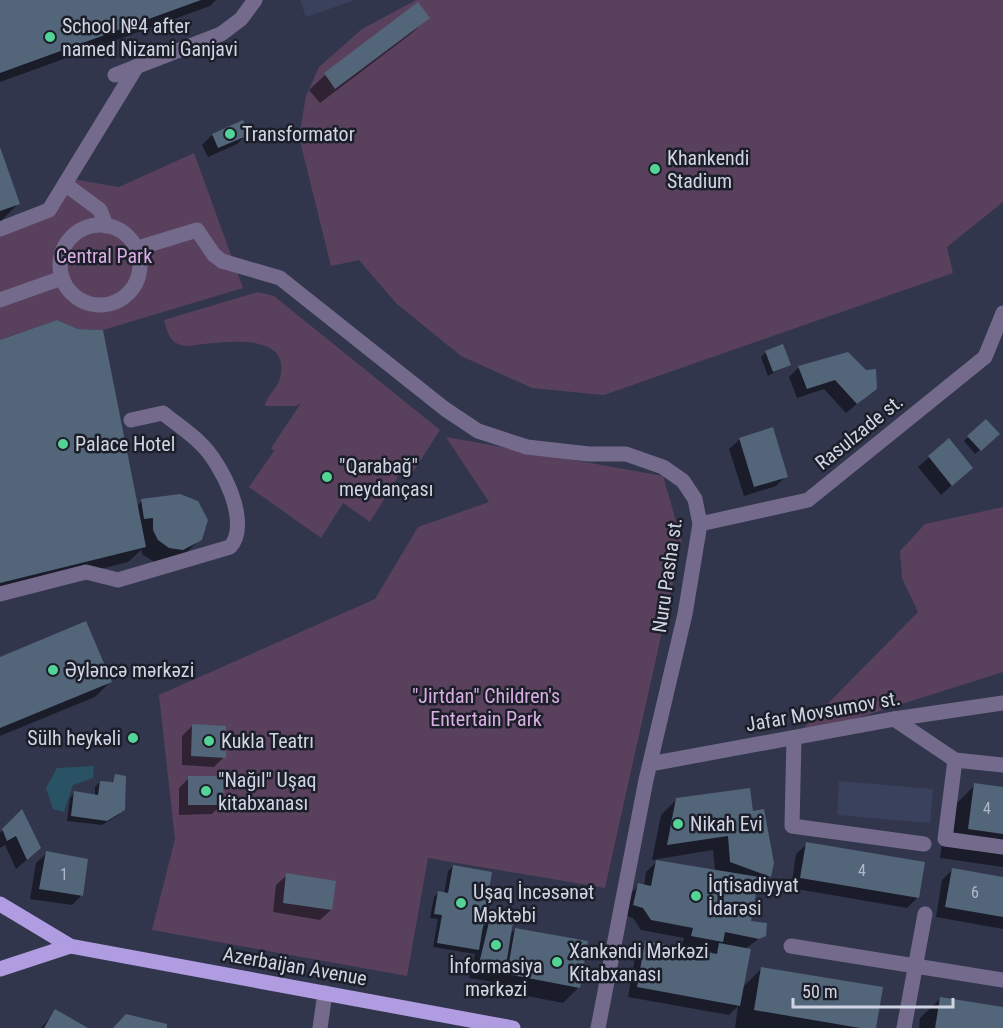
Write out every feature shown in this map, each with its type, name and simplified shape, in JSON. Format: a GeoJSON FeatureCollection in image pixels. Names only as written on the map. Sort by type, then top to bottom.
{"type":"FeatureCollection","features":[{"type":"Feature","properties":{"kind":"main road"},"geometry":{"type":"LineString","coordinates":[[0,904],[70,946]]}},
{"type":"Feature","properties":{"kind":"main road"},"geometry":{"type":"LineString","coordinates":[[0,969],[70,946]]}},
{"type":"Feature","properties":{"kind":"main road","name":"Azerbaijan Avenue"},"geometry":{"type":"LineString","coordinates":[[70,946],[513,1028]]}},
{"type":"Feature","properties":{"kind":"street"},"geometry":{"type":"LineString","coordinates":[[116,75],[221,34],[242,19],[255,0]]}},
{"type":"Feature","properties":{"kind":"street"},"geometry":{"type":"LineString","coordinates":[[0,229],[49,210],[137,66]]}},
{"type":"Feature","properties":{"kind":"street"},"geometry":{"type":"LineString","coordinates":[[65,184],[100,210],[106,226]]}},
{"type":"Feature","properties":{"kind":"street"},"geometry":{"type":"LineString","coordinates":[[92,226],[106,226],[119,230],[138,248],[140,276],[125,297],[114,303],[89,304],[75,297],[62,278],[60,264],[62,251],[69,239],[80,230],[92,226]]}},
{"type":"Feature","properties":{"kind":"street","name":"Nuru Pasha st."},"geometry":{"type":"LineString","coordinates":[[138,248],[197,230],[214,255],[222,261],[280,278],[445,409],[478,431],[527,447],[589,454],[626,454],[663,467],[683,481],[695,499],[700,524],[685,614],[650,764],[598,1028]]}},
{"type":"Feature","properties":{"kind":"street"},"geometry":{"type":"LineString","coordinates":[[0,300],[62,278]]}},
{"type":"Feature","properties":{"kind":"street","name":"Rasulzade st."},"geometry":{"type":"LineString","coordinates":[[700,524],[808,500],[986,357],[1003,313]]}},
{"type":"Feature","properties":{"kind":"street"},"geometry":{"type":"LineString","coordinates":[[0,594],[86,572],[118,580],[230,547],[237,539],[239,523],[231,496],[218,463],[200,442],[163,413],[131,420]]}},
{"type":"Feature","properties":{"kind":"street","name":"Jafar Movsumov st."},"geometry":{"type":"LineString","coordinates":[[650,764],[894,719],[1003,703]]}},
{"type":"Feature","properties":{"kind":"street"},"geometry":{"type":"LineString","coordinates":[[894,719],[955,760],[1003,765]]}},
{"type":"Feature","properties":{"kind":"street"},"geometry":{"type":"LineString","coordinates":[[794,738],[792,826],[924,844]]}},
{"type":"Feature","properties":{"kind":"street"},"geometry":{"type":"LineString","coordinates":[[955,760],[945,839],[1003,847]]}},
{"type":"Feature","properties":{"kind":"street"},"geometry":{"type":"LineString","coordinates":[[904,1028],[925,914]]}},
{"type":"Feature","properties":{"kind":"street"},"geometry":{"type":"LineString","coordinates":[[790,946],[1003,981]]}},
{"type":"Feature","properties":{"kind":"street"},"geometry":{"type":"LineString","coordinates":[[320,1028],[325,993]]}},
{"type":"Feature","properties":{"kind":"shaded area"},"geometry":{"type":"Polygon","coordinates":[[[300,0],[355,0],[306,17],[300,0]]]}},
{"type":"Feature","properties":{"kind":"shaded area"},"geometry":{"type":"Polygon","coordinates":[[[94,766],[93,778],[73,785],[64,812],[53,809],[46,788],[57,768],[94,766]]]}},
{"type":"Feature","properties":{"kind":"shaded area"},"geometry":{"type":"Polygon","coordinates":[[[839,781],[933,789],[930,823],[837,815],[839,781]]]}},
{"type":"Feature","properties":{"kind":"green space","name":"Khankendi Stadium"},"geometry":{"type":"Polygon","coordinates":[[[416,0],[1003,0],[1003,202],[947,247],[953,273],[604,395],[532,388],[461,356],[397,304],[359,260],[331,266],[299,137],[306,96],[319,67],[362,29],[416,0]]]}},
{"type":"Feature","properties":{"kind":"green space","name":"Central Park"},"geometry":{"type":"Polygon","coordinates":[[[194,153],[243,288],[103,330],[78,329],[57,320],[0,340],[0,230],[51,210],[72,179],[119,187],[194,153]]]}},
{"type":"Feature","properties":{"kind":"green space"},"geometry":{"type":"Polygon","coordinates":[[[258,292],[274,296],[440,430],[413,472],[404,467],[370,522],[343,503],[321,538],[249,487],[274,451],[271,448],[301,403],[296,406],[265,406],[280,378],[281,362],[274,351],[263,345],[248,342],[186,346],[173,341],[168,334],[164,320],[258,292]]]}},
{"type":"Feature","properties":{"kind":"green space","name":"\"Jirtdan\" Children's Entertain Park"},"geometry":{"type":"Polygon","coordinates":[[[446,437],[663,476],[682,542],[605,888],[428,858],[407,976],[152,930],[175,839],[159,695],[375,599],[418,527],[489,502],[446,437]]]}},
{"type":"Feature","properties":{"kind":"green space"},"geometry":{"type":"Polygon","coordinates":[[[1003,507],[1003,672],[794,738],[918,612],[902,578],[900,551],[925,524],[1003,507]]]}},
{"type":"Feature","properties":{"kind":"building","name":"School №4 after named Nizami Ganjavi"},"geometry":{"type":"Polygon","coordinates":[[[0,0],[201,0],[0,73],[0,0]]]}},
{"type":"Feature","properties":{"kind":"building"},"geometry":{"type":"Polygon","coordinates":[[[418,2],[430,18],[335,89],[324,73],[418,2]]]}},
{"type":"Feature","properties":{"kind":"building","name":"Transformator"},"geometry":{"type":"Polygon","coordinates":[[[243,120],[249,135],[218,148],[212,134],[243,120]]]}},
{"type":"Feature","properties":{"kind":"building"},"geometry":{"type":"Polygon","coordinates":[[[0,147],[20,204],[0,211],[0,147]]]}},
{"type":"Feature","properties":{"kind":"building","name":"Palace Hotel"},"geometry":{"type":"Polygon","coordinates":[[[57,320],[78,329],[103,330],[146,547],[0,583],[0,340],[57,320]]]}},
{"type":"Feature","properties":{"kind":"building"},"geometry":{"type":"Polygon","coordinates":[[[783,344],[791,365],[773,372],[765,351],[783,344]]]}},
{"type":"Feature","properties":{"kind":"building"},"geometry":{"type":"Polygon","coordinates":[[[848,352],[866,370],[876,369],[877,389],[857,404],[835,380],[807,389],[798,366],[848,352]]]}},
{"type":"Feature","properties":{"kind":"building"},"geometry":{"type":"Polygon","coordinates":[[[986,419],[1000,434],[981,451],[967,436],[986,419]]]}},
{"type":"Feature","properties":{"kind":"building"},"geometry":{"type":"Polygon","coordinates":[[[773,427],[788,477],[754,487],[739,438],[773,427]]]}},
{"type":"Feature","properties":{"kind":"building"},"geometry":{"type":"Polygon","coordinates":[[[949,438],[973,468],[952,486],[928,456],[949,438]]]}},
{"type":"Feature","properties":{"kind":"building"},"geometry":{"type":"Polygon","coordinates":[[[180,494],[198,501],[208,520],[202,540],[183,550],[169,548],[158,540],[153,530],[153,518],[144,519],[141,499],[180,494]]]}},
{"type":"Feature","properties":{"kind":"building","name":"Əyləncə mərkəzi"},"geometry":{"type":"Polygon","coordinates":[[[86,621],[112,682],[0,728],[0,657],[86,621]]]}},
{"type":"Feature","properties":{"kind":"building","name":"Kukla Teatrı"},"geometry":{"type":"Polygon","coordinates":[[[192,724],[226,726],[226,758],[191,756],[192,724]]]}},
{"type":"Feature","properties":{"kind":"building"},"geometry":{"type":"Polygon","coordinates":[[[115,774],[126,776],[125,810],[107,821],[71,816],[74,791],[98,795],[100,781],[113,782],[115,774]]]}},
{"type":"Feature","properties":{"kind":"building","name":"\"Nağıl\" Uşaq kitabxanası"},"geometry":{"type":"Polygon","coordinates":[[[188,776],[224,776],[223,805],[188,805],[188,776]]]}},
{"type":"Feature","properties":{"kind":"building"},"geometry":{"type":"Polygon","coordinates":[[[974,783],[1003,787],[1003,834],[968,829],[974,783]]]}},
{"type":"Feature","properties":{"kind":"building"},"geometry":{"type":"Polygon","coordinates":[[[750,788],[753,811],[764,809],[774,863],[771,877],[730,862],[728,836],[667,845],[676,798],[750,788]]]}},
{"type":"Feature","properties":{"kind":"building"},"geometry":{"type":"Polygon","coordinates":[[[22,809],[41,848],[27,860],[16,836],[7,841],[2,829],[22,809]]]}},
{"type":"Feature","properties":{"kind":"building"},"geometry":{"type":"Polygon","coordinates":[[[806,842],[925,862],[919,898],[800,878],[806,842]]]}},
{"type":"Feature","properties":{"kind":"building"},"geometry":{"type":"Polygon","coordinates":[[[46,851],[88,859],[83,896],[39,889],[46,851]]]}},
{"type":"Feature","properties":{"kind":"building","name":"İqtisadiyyat İdarəsi"},"geometry":{"type":"Polygon","coordinates":[[[656,860],[759,877],[751,921],[767,923],[766,936],[759,939],[725,932],[723,942],[691,936],[693,928],[651,920],[643,908],[633,905],[638,883],[651,886],[656,860]]]}},
{"type":"Feature","properties":{"kind":"building","name":"Uşaq İncəsənət Məktəbi"},"geometry":{"type":"Polygon","coordinates":[[[453,865],[492,872],[479,950],[437,943],[442,915],[434,914],[438,891],[448,893],[453,865]]]}},
{"type":"Feature","properties":{"kind":"building"},"geometry":{"type":"Polygon","coordinates":[[[952,868],[1003,877],[1003,917],[945,907],[952,868]]]}},
{"type":"Feature","properties":{"kind":"building"},"geometry":{"type":"Polygon","coordinates":[[[286,873],[336,881],[332,910],[283,903],[286,873]]]}},
{"type":"Feature","properties":{"kind":"building","name":"İnformasiya mərkəzi"},"geometry":{"type":"Polygon","coordinates":[[[490,918],[513,922],[505,972],[478,968],[490,918]]]}},
{"type":"Feature","properties":{"kind":"building","name":"Xankəndi Mərkəzi Kitabxanası"},"geometry":{"type":"Polygon","coordinates":[[[515,928],[588,941],[580,988],[507,974],[515,928]]]}},
{"type":"Feature","properties":{"kind":"building"},"geometry":{"type":"Polygon","coordinates":[[[645,941],[717,954],[719,943],[751,949],[740,1006],[637,987],[645,941]]]}},
{"type":"Feature","properties":{"kind":"building"},"geometry":{"type":"Polygon","coordinates":[[[761,967],[883,987],[876,1028],[860,1028],[754,1010],[761,967]]]}},
{"type":"Feature","properties":{"kind":"building"},"geometry":{"type":"Polygon","coordinates":[[[940,997],[1003,1007],[1003,1028],[935,1028],[940,997]]]}},
{"type":"Feature","properties":{"kind":"building"},"geometry":{"type":"Polygon","coordinates":[[[55,1009],[88,1028],[44,1028],[55,1009]]]}},
{"type":"Feature","properties":{"kind":"building"},"geometry":{"type":"Polygon","coordinates":[[[126,1014],[167,1024],[167,1028],[113,1028],[126,1014]]]}},
{"type":"Feature","properties":{"kind":"place","name":"School №4 after named Nizami Ganjavi"},"geometry":{"type":"Point","coordinates":[50,37]}},
{"type":"Feature","properties":{"kind":"place","name":"Transformator"},"geometry":{"type":"Point","coordinates":[230,134]}},
{"type":"Feature","properties":{"kind":"place","name":"Khankendi Stadium"},"geometry":{"type":"Point","coordinates":[655,169]}},
{"type":"Feature","properties":{"kind":"place","name":"Palace Hotel"},"geometry":{"type":"Point","coordinates":[63,444]}},
{"type":"Feature","properties":{"kind":"place","name":"\"Qarabağ\" meydançası"},"geometry":{"type":"Point","coordinates":[327,477]}},
{"type":"Feature","properties":{"kind":"place","name":"Əyləncə mərkəzi"},"geometry":{"type":"Point","coordinates":[53,670]}},
{"type":"Feature","properties":{"kind":"place","name":"Sülh heykəli"},"geometry":{"type":"Point","coordinates":[133,738]}},
{"type":"Feature","properties":{"kind":"place","name":"Kukla Teatrı"},"geometry":{"type":"Point","coordinates":[209,741]}},
{"type":"Feature","properties":{"kind":"place","name":"\"Nağıl\" Uşaq kitabxanası"},"geometry":{"type":"Point","coordinates":[206,791]}},
{"type":"Feature","properties":{"kind":"place","name":"Nikah Evi"},"geometry":{"type":"Point","coordinates":[678,824]}},
{"type":"Feature","properties":{"kind":"place","name":"İqtisadiyyat İdarəsi"},"geometry":{"type":"Point","coordinates":[696,896]}},
{"type":"Feature","properties":{"kind":"place","name":"Uşaq İncəsənət Məktəbi"},"geometry":{"type":"Point","coordinates":[461,903]}},
{"type":"Feature","properties":{"kind":"place","name":"İnformasiya mərkəzi"},"geometry":{"type":"Point","coordinates":[496,945]}},
{"type":"Feature","properties":{"kind":"place","name":"Xankəndi Mərkəzi Kitabxanası"},"geometry":{"type":"Point","coordinates":[557,962]}}]}
